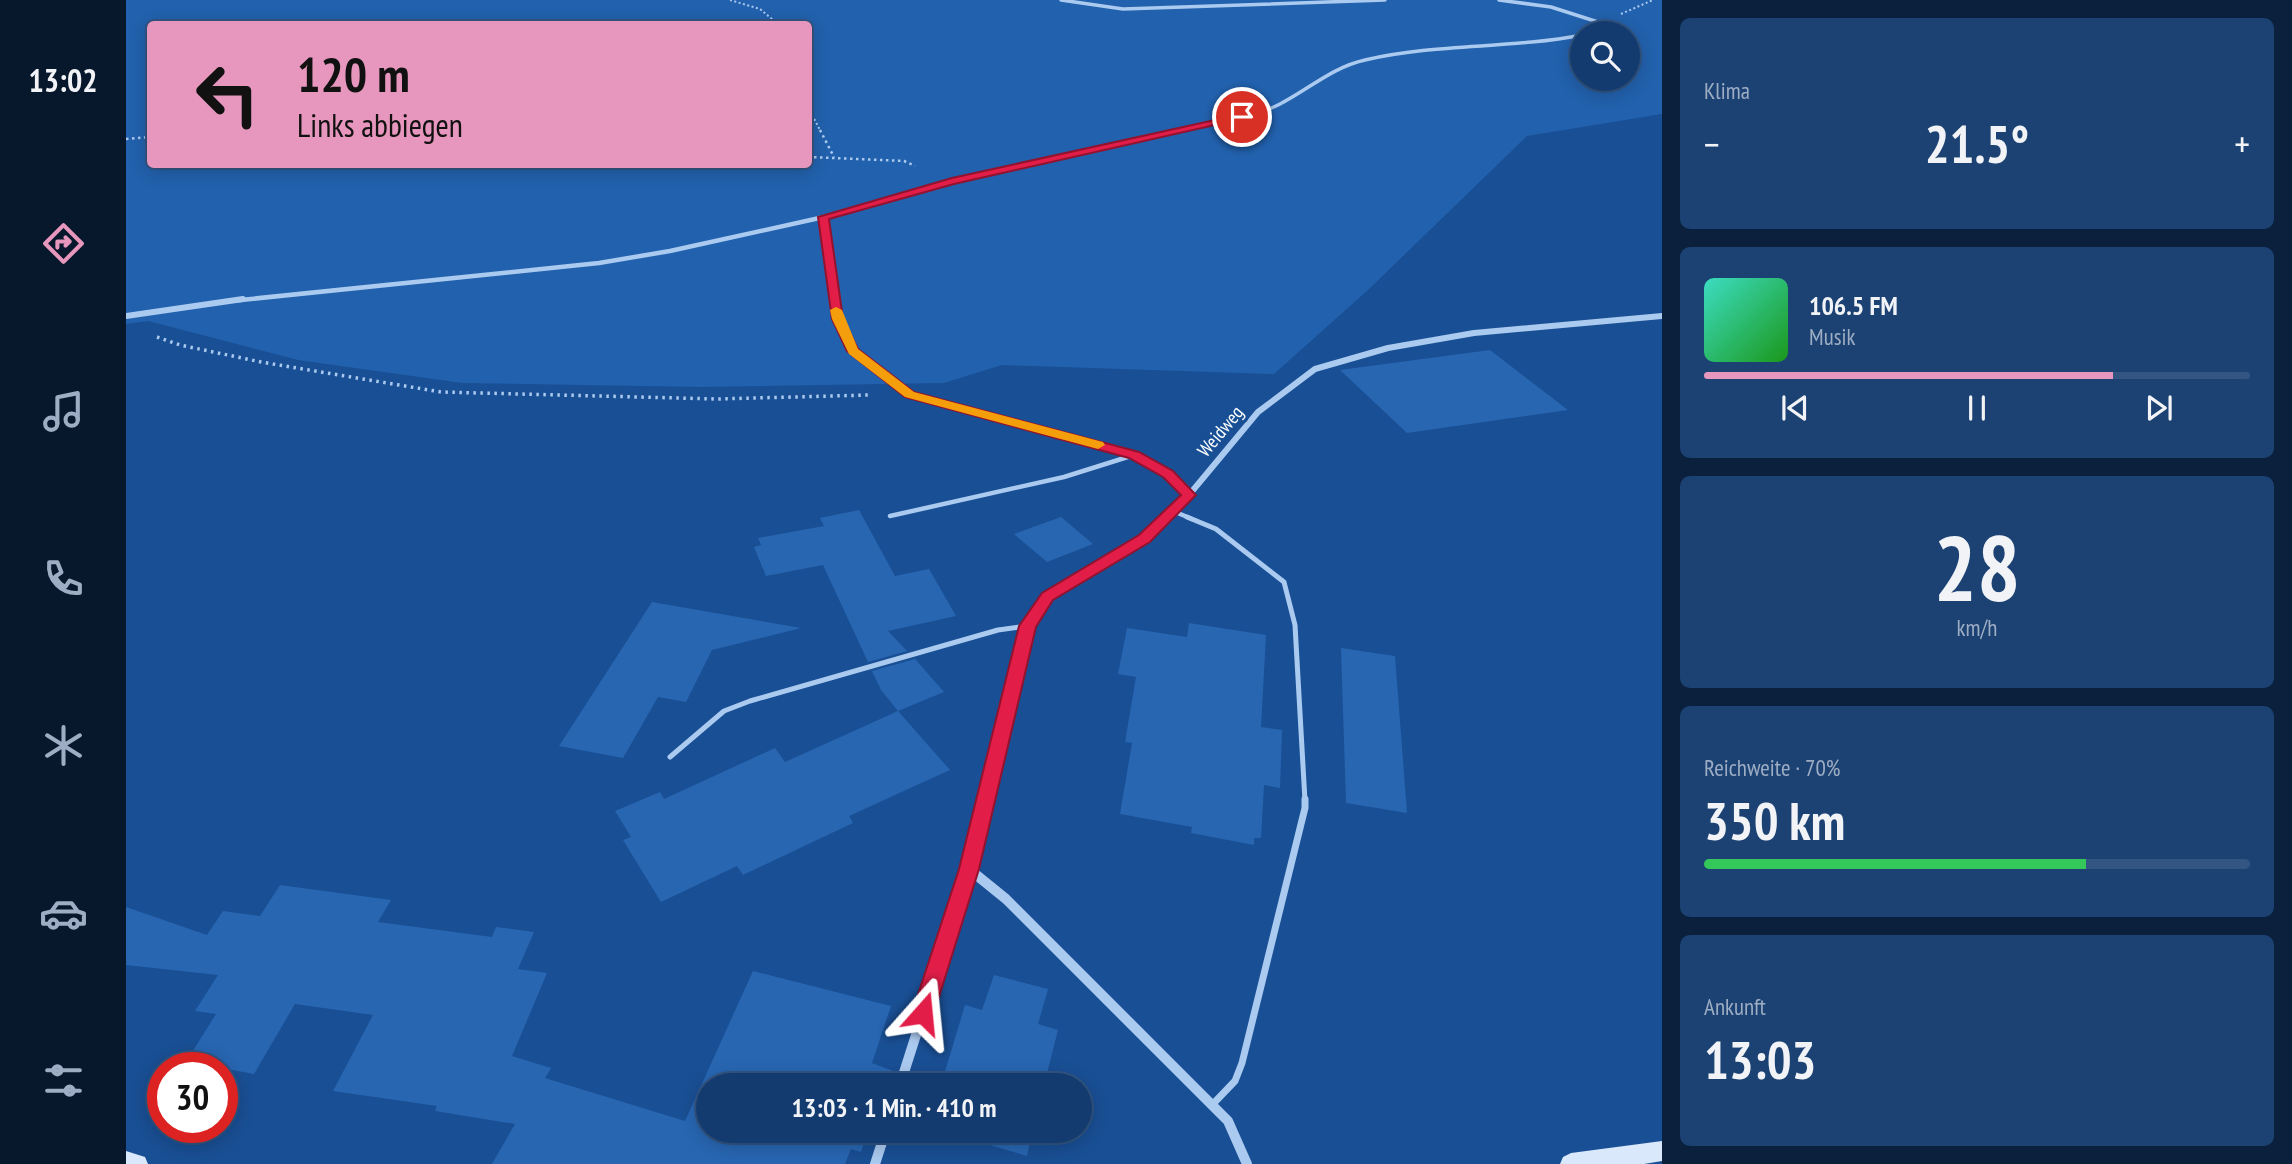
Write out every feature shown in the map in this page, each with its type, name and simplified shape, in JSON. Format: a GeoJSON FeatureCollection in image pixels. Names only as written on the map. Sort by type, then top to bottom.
{"type":"FeatureCollection","features":[{"type":"Feature","properties":{"kind":"street"},"geometry":{"type":"LineString","coordinates":[[1061,0],[1135,9],[1385,0]]}},
{"type":"Feature","properties":{"kind":"street"},"geometry":{"type":"LineString","coordinates":[[1499,0],[1532,2],[1579,12],[1597,21]]}},
{"type":"Feature","properties":{"kind":"street"},"geometry":{"type":"LineString","coordinates":[[126,316],[262,296],[599,263],[670,251],[824,217],[952,181],[1242,117],[1278,105],[1338,69],[1364,60],[1405,53],[1547,42],[1570,37]]}},
{"type":"Feature","properties":{"kind":"street"},"geometry":{"type":"LineString","coordinates":[[824,217],[838,319],[853,351],[909,394],[1134,455],[1168,474],[1189,495]]}},
{"type":"Feature","properties":{"kind":"street","name":"Weidweg"},"geometry":{"type":"LineString","coordinates":[[904,1073],[969,869],[1028,626],[1047,597],[1145,539],[1189,495],[1258,412],[1315,369],[1388,348],[1474,333],[1662,316]]}},
{"type":"Feature","properties":{"kind":"street"},"geometry":{"type":"LineString","coordinates":[[969,869],[1006,899],[1228,1121],[1247,1164]]}},
{"type":"Feature","properties":{"kind":"street"},"geometry":{"type":"LineString","coordinates":[[875,1164],[882,1143]]}},
{"type":"Feature","properties":{"kind":"street"},"geometry":{"type":"LineString","coordinates":[[1571,1164],[1662,1151]]}},
{"type":"Feature","properties":{"kind":"street"},"geometry":{"type":"LineString","coordinates":[[126,1162],[137,1164]]}},
{"type":"Feature","properties":{"kind":"lane"},"geometry":{"type":"LineString","coordinates":[[890,516],[1064,477],[1134,455]]}},
{"type":"Feature","properties":{"kind":"lane"},"geometry":{"type":"LineString","coordinates":[[1173,511],[1216,529],[1284,582],[1295,625],[1305,808],[1242,1063],[1235,1081],[1212,1105]]}},
{"type":"Feature","properties":{"kind":"lane"},"geometry":{"type":"LineString","coordinates":[[670,757],[724,710],[998,630],[1028,626]]}},
{"type":"Feature","properties":{"kind":"path"},"geometry":{"type":"LineString","coordinates":[[730,0],[760,9],[774,21]]}},
{"type":"Feature","properties":{"kind":"path"},"geometry":{"type":"LineString","coordinates":[[1606,21],[1653,0]]}},
{"type":"Feature","properties":{"kind":"path"},"geometry":{"type":"LineString","coordinates":[[812,115],[834,157]]}},
{"type":"Feature","properties":{"kind":"path"},"geometry":{"type":"LineString","coordinates":[[126,139],[147,137]]}},
{"type":"Feature","properties":{"kind":"path"},"geometry":{"type":"LineString","coordinates":[[812,157],[904,161],[952,181]]}},
{"type":"Feature","properties":{"kind":"path"},"geometry":{"type":"LineString","coordinates":[[148,334],[180,345],[261,362],[441,392],[704,399],[909,394]]}},
{"type":"Feature","properties":{"kind":"shaded area"},"geometry":{"type":"Polygon","coordinates":[[[126,0],[1662,0],[1662,114],[1527,136],[1368,290],[1274,374],[1002,365],[944,383],[702,387],[462,383],[298,360],[148,321],[126,324],[126,0]]]}},
{"type":"Feature","properties":{"kind":"building"},"geometry":{"type":"Polygon","coordinates":[[[1490,350],[1568,410],[1407,433],[1340,370],[1490,350]]]}},
{"type":"Feature","properties":{"kind":"building"},"geometry":{"type":"Polygon","coordinates":[[[859,510],[895,576],[929,569],[956,616],[888,631],[907,651],[868,662],[823,565],[766,576],[754,547],[761,545],[758,538],[824,526],[820,518],[859,510]]]}},
{"type":"Feature","properties":{"kind":"building"},"geometry":{"type":"Polygon","coordinates":[[[1061,517],[1093,544],[1047,562],[1014,534],[1061,517]]]}},
{"type":"Feature","properties":{"kind":"building"},"geometry":{"type":"Polygon","coordinates":[[[652,602],[801,628],[712,650],[686,702],[658,697],[623,758],[559,746],[652,602]]]}},
{"type":"Feature","properties":{"kind":"building"},"geometry":{"type":"Polygon","coordinates":[[[1189,623],[1266,635],[1261,727],[1282,730],[1280,788],[1264,785],[1261,838],[1254,838],[1254,845],[1191,833],[1192,827],[1120,814],[1132,743],[1125,742],[1136,677],[1118,674],[1127,628],[1187,637],[1189,623]]]}},
{"type":"Feature","properties":{"kind":"building"},"geometry":{"type":"Polygon","coordinates":[[[1341,648],[1395,656],[1407,813],[1346,803],[1341,648]]]}},
{"type":"Feature","properties":{"kind":"building"},"geometry":{"type":"Polygon","coordinates":[[[915,659],[944,692],[898,711],[881,690],[872,671],[915,659]]]}},
{"type":"Feature","properties":{"kind":"building"},"geometry":{"type":"Polygon","coordinates":[[[898,711],[950,770],[849,816],[853,823],[743,875],[737,866],[661,902],[623,840],[631,837],[615,811],[660,792],[664,799],[775,748],[785,762],[898,711]]]}},
{"type":"Feature","properties":{"kind":"building"},"geometry":{"type":"Polygon","coordinates":[[[280,885],[391,900],[378,922],[492,937],[496,927],[534,932],[518,969],[547,973],[512,1056],[551,1068],[545,1078],[685,1121],[696,1097],[696,1143],[864,1143],[861,1152],[851,1149],[845,1164],[492,1164],[515,1124],[435,1111],[437,1106],[333,1091],[373,1015],[295,1004],[254,1074],[238,1071],[238,1052],[192,1052],[216,1014],[195,1011],[218,975],[126,965],[126,907],[207,935],[223,911],[260,916],[280,885]]]}},
{"type":"Feature","properties":{"kind":"building"},"geometry":{"type":"Polygon","coordinates":[[[753,971],[891,1006],[872,1063],[896,1072],[707,1073],[753,971]]]}},
{"type":"Feature","properties":{"kind":"building"},"geometry":{"type":"Polygon","coordinates":[[[994,975],[1048,989],[1038,1024],[1058,1030],[1047,1073],[945,1073],[965,1005],[982,1010],[994,975]]]}},
{"type":"Feature","properties":{"kind":"building"},"geometry":{"type":"Polygon","coordinates":[[[982,1143],[1030,1143],[1027,1156],[982,1143]]]}},
{"type":"Feature","properties":{"kind":"slow traffic"},"geometry":{"type":"LineString","coordinates":[[836,310],[853,351],[909,394],[1098,445]]}},
{"type":"Feature","properties":{"kind":"route"},"geometry":{"type":"LineString","coordinates":[[923,1013],[969,869],[1021,645],[1028,626],[1047,597],[1145,539],[1189,495],[1168,474],[1134,455],[909,394],[853,351],[838,319],[824,217],[952,181],[1242,117]]}}]}
